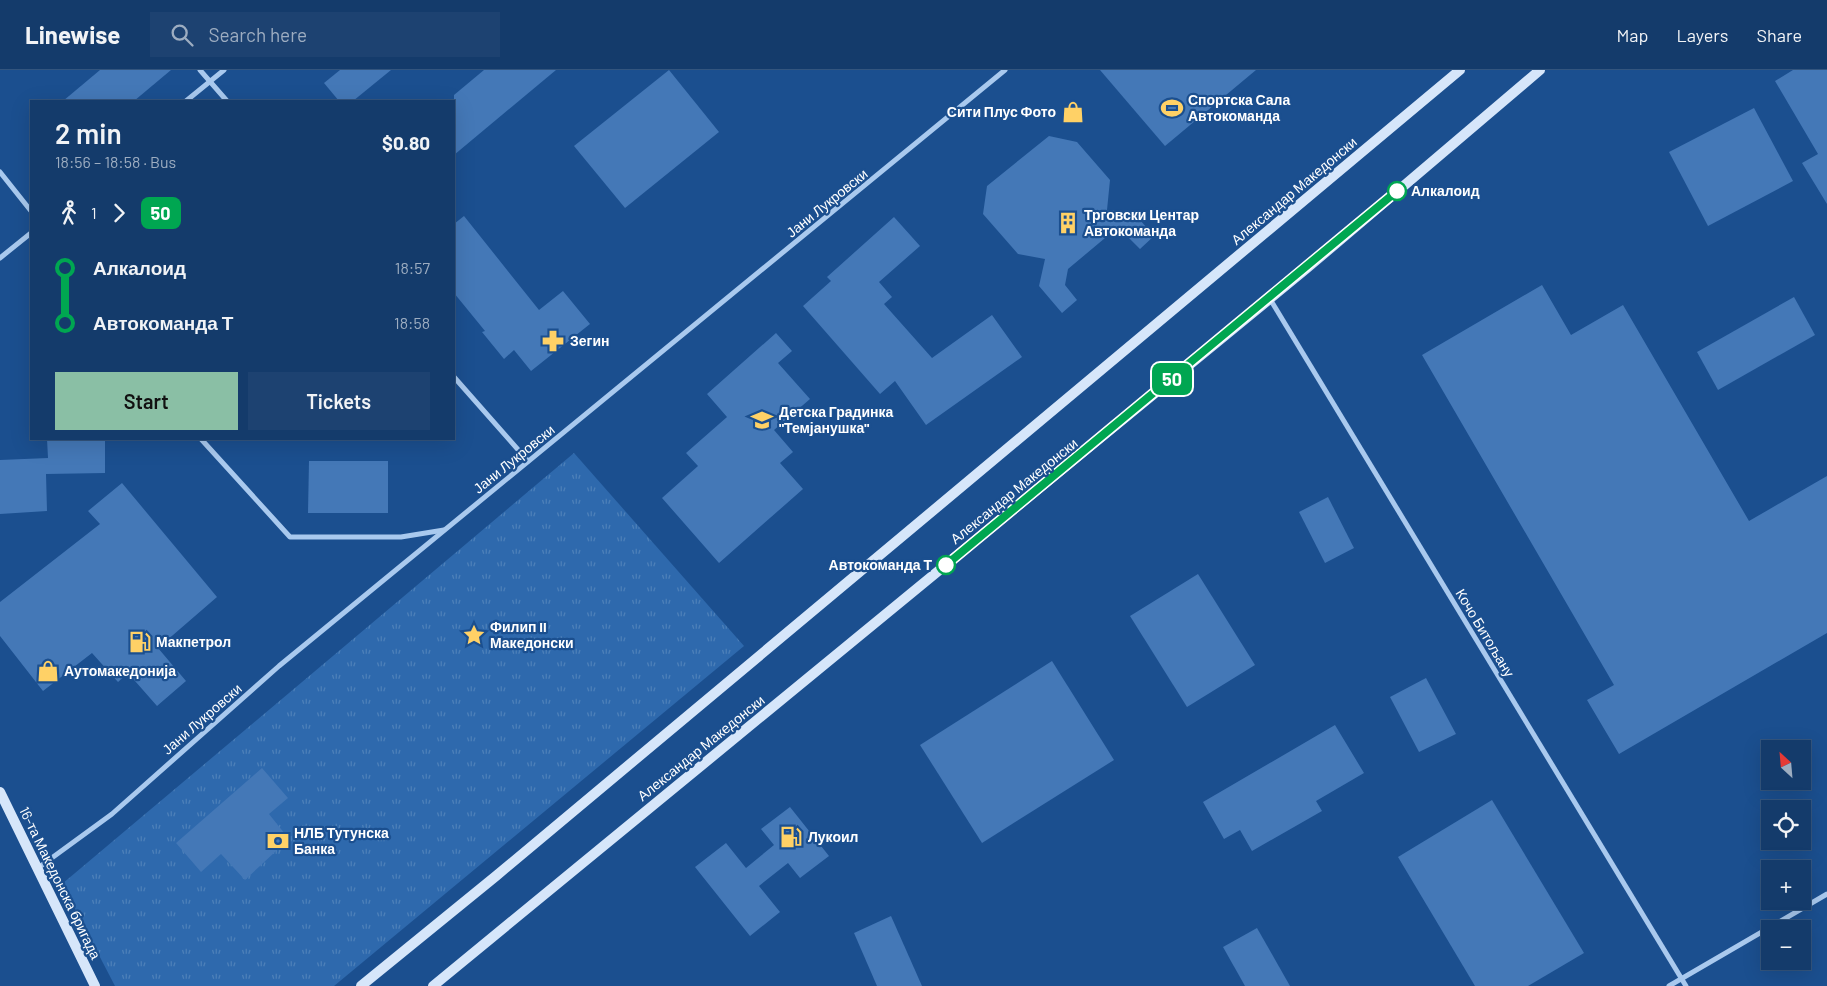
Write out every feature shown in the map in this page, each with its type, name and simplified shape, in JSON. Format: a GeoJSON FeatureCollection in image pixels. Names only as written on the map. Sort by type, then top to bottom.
{"type":"FeatureCollection","features":[{"type":"Feature","properties":{"kind":"street"},"geometry":{"type":"LineString","coordinates":[[200,70],[226,100]]}},
{"type":"Feature","properties":{"kind":"street"},"geometry":{"type":"LineString","coordinates":[[187,100],[224,70]]}},
{"type":"Feature","properties":{"kind":"street","name":"Јани Лукровски"},"geometry":{"type":"LineString","coordinates":[[38,868],[112,814],[280,666],[528,460],[1005,70]]}},
{"type":"Feature","properties":{"kind":"street","name":"Александар Македонски"},"geometry":{"type":"LineString","coordinates":[[361,986],[496,876],[1460,70]]}},
{"type":"Feature","properties":{"kind":"street","name":"Александар Македонски"},"geometry":{"type":"LineString","coordinates":[[433,986],[1270,299],[1540,70]]}},
{"type":"Feature","properties":{"kind":"street"},"geometry":{"type":"LineString","coordinates":[[0,172],[30,210]]}},
{"type":"Feature","properties":{"kind":"street"},"geometry":{"type":"LineString","coordinates":[[0,258],[30,234]]}},
{"type":"Feature","properties":{"kind":"street","name":"Кочо Битољану"},"geometry":{"type":"LineString","coordinates":[[1270,299],[1686,986]]}},
{"type":"Feature","properties":{"kind":"street"},"geometry":{"type":"LineString","coordinates":[[455,378],[528,460]]}},
{"type":"Feature","properties":{"kind":"street"},"geometry":{"type":"LineString","coordinates":[[202,440],[290,537],[402,537],[446,530]]}},
{"type":"Feature","properties":{"kind":"street","name":"16-та Македонска бригада"},"geometry":{"type":"LineString","coordinates":[[0,792],[95,986]]}},
{"type":"Feature","properties":{"kind":"street"},"geometry":{"type":"LineString","coordinates":[[1670,986],[1827,894]]}},
{"type":"Feature","properties":{"kind":"green space"},"geometry":{"type":"Polygon","coordinates":[[[574,453],[744,646],[334,986],[115,986],[62,884],[574,453]]]}},
{"type":"Feature","properties":{"kind":"building"},"geometry":{"type":"Polygon","coordinates":[[[100,70],[171,70],[135,100],[64,100],[100,70]]]}},
{"type":"Feature","properties":{"kind":"building"},"geometry":{"type":"Polygon","coordinates":[[[340,70],[391,70],[354,100],[338,100],[324,83],[340,70]]]}},
{"type":"Feature","properties":{"kind":"building"},"geometry":{"type":"Polygon","coordinates":[[[484,70],[556,70],[455,154],[454,95],[484,70]]]}},
{"type":"Feature","properties":{"kind":"building"},"geometry":{"type":"Polygon","coordinates":[[[669,70],[719,132],[625,208],[574,146],[669,70]]]}},
{"type":"Feature","properties":{"kind":"building","name":"Спортска Сала Автокоманда"},"geometry":{"type":"Polygon","coordinates":[[[1100,70],[1256,70],[1165,146],[1100,70]]]}},
{"type":"Feature","properties":{"kind":"building"},"geometry":{"type":"Polygon","coordinates":[[[1793,70],[1827,70],[1827,204],[1802,163],[1818,154],[1775,81],[1793,70]]]}},
{"type":"Feature","properties":{"kind":"building"},"geometry":{"type":"Polygon","coordinates":[[[1754,108],[1793,181],[1708,226],[1669,152],[1754,108]]]}},
{"type":"Feature","properties":{"kind":"building","name":"Трговски Центар Автокоманда"},"geometry":{"type":"Polygon","coordinates":[[[1049,136],[1077,142],[1110,180],[1107,210],[1133,212],[1154,236],[1140,249],[1127,236],[1111,233],[1068,269],[1065,285],[1077,300],[1062,313],[1039,286],[1045,259],[1018,254],[983,214],[987,186],[1049,136]]]}},
{"type":"Feature","properties":{"kind":"building"},"geometry":{"type":"Polygon","coordinates":[[[464,216],[539,310],[563,291],[590,324],[531,371],[514,350],[504,359],[482,332],[485,331],[455,294],[455,223],[464,216]]]}},
{"type":"Feature","properties":{"kind":"building"},"geometry":{"type":"Polygon","coordinates":[[[894,217],[920,246],[879,282],[892,297],[884,304],[932,358],[992,315],[1022,357],[926,425],[895,381],[880,394],[803,306],[831,281],[827,277],[894,217]]]}},
{"type":"Feature","properties":{"kind":"building"},"geometry":{"type":"Polygon","coordinates":[[[1542,285],[1571,335],[1623,305],[1749,521],[1827,476],[1827,633],[1619,754],[1587,700],[1614,685],[1422,355],[1542,285]]]}},
{"type":"Feature","properties":{"kind":"building"},"geometry":{"type":"Polygon","coordinates":[[[1794,297],[1815,335],[1718,390],[1697,352],[1794,297]]]}},
{"type":"Feature","properties":{"kind":"building"},"geometry":{"type":"Polygon","coordinates":[[[776,333],[792,351],[778,363],[810,399],[774,430],[793,452],[780,463],[803,489],[719,563],[662,498],[698,466],[686,453],[727,417],[707,394],[776,333]]]}},
{"type":"Feature","properties":{"kind":"building"},"geometry":{"type":"Polygon","coordinates":[[[47,440],[105,440],[105,473],[46,474],[47,511],[0,514],[0,460],[48,458],[47,440]]]}},
{"type":"Feature","properties":{"kind":"building"},"geometry":{"type":"Polygon","coordinates":[[[309,461],[388,461],[388,513],[308,513],[309,461]]]}},
{"type":"Feature","properties":{"kind":"building"},"geometry":{"type":"Polygon","coordinates":[[[122,483],[217,597],[158,648],[186,681],[157,706],[128,673],[118,682],[92,653],[43,691],[0,636],[0,602],[100,524],[88,511],[122,483]]]}},
{"type":"Feature","properties":{"kind":"building"},"geometry":{"type":"Polygon","coordinates":[[[1328,497],[1354,548],[1325,563],[1299,512],[1328,497]]]}},
{"type":"Feature","properties":{"kind":"building"},"geometry":{"type":"Polygon","coordinates":[[[1198,574],[1255,665],[1187,707],[1130,616],[1198,574]]]}},
{"type":"Feature","properties":{"kind":"building"},"geometry":{"type":"Polygon","coordinates":[[[1052,661],[1114,760],[982,843],[920,745],[1052,661]]]}},
{"type":"Feature","properties":{"kind":"building"},"geometry":{"type":"Polygon","coordinates":[[[1426,678],[1456,734],[1419,752],[1390,697],[1426,678]]]}},
{"type":"Feature","properties":{"kind":"building"},"geometry":{"type":"Polygon","coordinates":[[[1335,725],[1364,773],[1316,801],[1322,811],[1252,851],[1240,830],[1224,839],[1203,802],[1335,725]]]}},
{"type":"Feature","properties":{"kind":"building"},"geometry":{"type":"Polygon","coordinates":[[[262,768],[288,798],[269,814],[289,839],[245,880],[221,854],[201,872],[176,843],[262,768]]]}},
{"type":"Feature","properties":{"kind":"building"},"geometry":{"type":"Polygon","coordinates":[[[1492,800],[1584,953],[1528,986],[1475,986],[1398,857],[1492,800]]]}},
{"type":"Feature","properties":{"kind":"building"},"geometry":{"type":"Polygon","coordinates":[[[790,807],[829,856],[800,878],[788,863],[759,886],[780,912],[750,936],[695,867],[726,843],[746,868],[774,845],[761,829],[790,807]]]}},
{"type":"Feature","properties":{"kind":"building"},"geometry":{"type":"Polygon","coordinates":[[[891,916],[922,986],[877,986],[854,933],[891,916]]]}},
{"type":"Feature","properties":{"kind":"building"},"geometry":{"type":"Polygon","coordinates":[[[1257,928],[1290,986],[1245,986],[1223,947],[1257,928]]]}},
{"type":"Feature","properties":{"kind":"bus line","name":"50"},"geometry":{"type":"LineString","coordinates":[[946,565],[1306,269],[1397,191]]}},
{"type":"Feature","properties":{"kind":"place","name":"Спортска Сала Автокоманда"},"geometry":{"type":"Point","coordinates":[1172,108]}},
{"type":"Feature","properties":{"kind":"place","name":"Сити Плус Фото"},"geometry":{"type":"Point","coordinates":[1073,112]}},
{"type":"Feature","properties":{"kind":"place","name":"Алкалоид"},"geometry":{"type":"Point","coordinates":[1397,191]}},
{"type":"Feature","properties":{"kind":"place","name":"Трговски Центар Автокоманда"},"geometry":{"type":"Point","coordinates":[1068,223]}},
{"type":"Feature","properties":{"kind":"place","name":"Зегин"},"geometry":{"type":"Point","coordinates":[553,341]}},
{"type":"Feature","properties":{"kind":"place","name":"Детска Градинка \"Темјанушка\""},"geometry":{"type":"Point","coordinates":[762,420]}},
{"type":"Feature","properties":{"kind":"place","name":"Автокоманда Т"},"geometry":{"type":"Point","coordinates":[946,565]}},
{"type":"Feature","properties":{"kind":"place","name":"Филип II Македонски"},"geometry":{"type":"Point","coordinates":[474,635]}},
{"type":"Feature","properties":{"kind":"place","name":"Макпетрол"},"geometry":{"type":"Point","coordinates":[140,642]}},
{"type":"Feature","properties":{"kind":"place","name":"Аутомакедонија"},"geometry":{"type":"Point","coordinates":[48,671]}},
{"type":"Feature","properties":{"kind":"place","name":"Лукоил"},"geometry":{"type":"Point","coordinates":[791,837]}},
{"type":"Feature","properties":{"kind":"place","name":"НЛБ Тутунска Банка"},"geometry":{"type":"Point","coordinates":[278,841]}}]}
